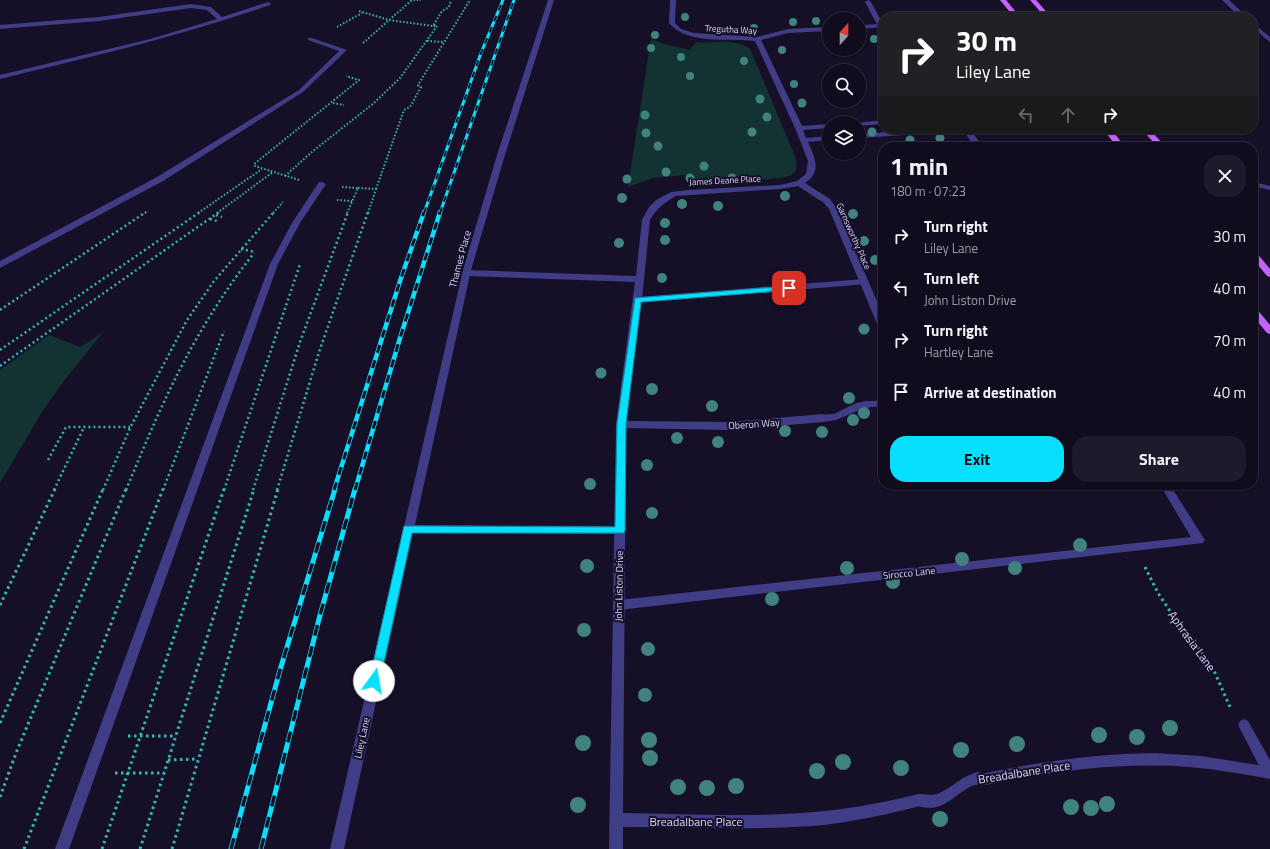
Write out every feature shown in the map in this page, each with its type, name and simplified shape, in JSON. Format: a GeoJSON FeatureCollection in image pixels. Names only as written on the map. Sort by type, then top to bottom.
{"type":"FeatureCollection","features":[{"type":"Feature","properties":{"kind":"main road"},"geometry":{"type":"LineString","coordinates":[[1003,0],[1013,12]]}},
{"type":"Feature","properties":{"kind":"main road"},"geometry":{"type":"LineString","coordinates":[[1033,0],[1044,12]]}},
{"type":"Feature","properties":{"kind":"main road"},"geometry":{"type":"LineString","coordinates":[[1111,134],[1117,142]]}},
{"type":"Feature","properties":{"kind":"main road"},"geometry":{"type":"LineString","coordinates":[[1150,134],[1157,142]]}},
{"type":"Feature","properties":{"kind":"main road"},"geometry":{"type":"LineString","coordinates":[[1258,260],[1270,274]]}},
{"type":"Feature","properties":{"kind":"main road"},"geometry":{"type":"LineString","coordinates":[[1258,316],[1270,331]]}},
{"type":"Feature","properties":{"kind":"street","name":"Thames Place"},"geometry":{"type":"LineString","coordinates":[[408,529],[466,273],[501,155],[551,0]]}},
{"type":"Feature","properties":{"kind":"street","name":"Tregutha Way"},"geometry":{"type":"LineString","coordinates":[[673,0],[671,21],[679,30],[699,36],[738,36],[757,39],[788,31],[822,29]]}},
{"type":"Feature","properties":{"kind":"street"},"geometry":{"type":"LineString","coordinates":[[1225,0],[1238,12]]}},
{"type":"Feature","properties":{"kind":"street"},"geometry":{"type":"LineString","coordinates":[[868,2],[878,21]]}},
{"type":"Feature","properties":{"kind":"street"},"geometry":{"type":"LineString","coordinates":[[0,77],[152,40],[221,20],[268,4]]}},
{"type":"Feature","properties":{"kind":"street"},"geometry":{"type":"LineString","coordinates":[[0,27],[99,19],[191,6],[208,8],[221,20]]}},
{"type":"Feature","properties":{"kind":"street"},"geometry":{"type":"LineString","coordinates":[[866,27],[878,28]]}},
{"type":"Feature","properties":{"kind":"street"},"geometry":{"type":"LineString","coordinates":[[1258,29],[1270,40]]}},
{"type":"Feature","properties":{"kind":"street"},"geometry":{"type":"LineString","coordinates":[[0,265],[160,179],[301,91],[344,50],[310,39]]}},
{"type":"Feature","properties":{"kind":"street"},"geometry":{"type":"LineString","coordinates":[[757,39],[799,128],[813,166],[809,177],[799,183]]}},
{"type":"Feature","properties":{"kind":"street"},"geometry":{"type":"LineString","coordinates":[[866,123],[878,122]]}},
{"type":"Feature","properties":{"kind":"street"},"geometry":{"type":"LineString","coordinates":[[799,128],[822,126]]}},
{"type":"Feature","properties":{"kind":"street"},"geometry":{"type":"LineString","coordinates":[[866,136],[889,134]]}},
{"type":"Feature","properties":{"kind":"street"},"geometry":{"type":"LineString","coordinates":[[804,140],[822,139]]}},
{"type":"Feature","properties":{"kind":"street","name":"James Deane Place"},"geometry":{"type":"LineString","coordinates":[[654,206],[665,198],[681,193],[780,187],[799,183]]}},
{"type":"Feature","properties":{"kind":"street","name":"Garnsworthy Place"},"geometry":{"type":"LineString","coordinates":[[799,183],[827,202],[833,209],[878,314]]}},
{"type":"Feature","properties":{"kind":"street"},"geometry":{"type":"LineString","coordinates":[[62,849],[274,264],[287,238],[312,197],[322,184]]}},
{"type":"Feature","properties":{"kind":"street"},"geometry":{"type":"LineString","coordinates":[[1258,185],[1270,188]]}},
{"type":"Feature","properties":{"kind":"street","name":"John Liston Drive"},"geometry":{"type":"LineString","coordinates":[[616,849],[621,424],[638,300],[645,224],[654,206]]}},
{"type":"Feature","properties":{"kind":"street"},"geometry":{"type":"LineString","coordinates":[[466,273],[639,279]]}},
{"type":"Feature","properties":{"kind":"street"},"geometry":{"type":"LineString","coordinates":[[638,300],[864,282]]}},
{"type":"Feature","properties":{"kind":"street","name":"Oberon Way"},"geometry":{"type":"LineString","coordinates":[[621,424],[728,426],[823,418],[829,419],[862,404],[878,403]]}},
{"type":"Feature","properties":{"kind":"street","name":"Sirocco Lane"},"geometry":{"type":"LineString","coordinates":[[619,605],[1199,540],[1168,490]]}},
{"type":"Feature","properties":{"kind":"street"},"geometry":{"type":"LineString","coordinates":[[408,529],[620,530]]}},
{"type":"Feature","properties":{"kind":"street","name":"Liley Lane"},"geometry":{"type":"LineString","coordinates":[[337,849],[408,529]]}},
{"type":"Feature","properties":{"kind":"street"},"geometry":{"type":"LineString","coordinates":[[1244,725],[1270,773]]}},
{"type":"Feature","properties":{"kind":"street","name":"Breadalbane Place"},"geometry":{"type":"LineString","coordinates":[[616,820],[753,821],[824,818],[883,809],[920,800],[928,802],[934,801],[977,778],[986,779],[1029,769],[1053,766],[1152,760],[1191,761],[1270,773]]}},
{"type":"Feature","properties":{"kind":"path"},"geometry":{"type":"LineString","coordinates":[[360,46],[412,0],[421,0]]}},
{"type":"Feature","properties":{"kind":"path"},"geometry":{"type":"LineString","coordinates":[[433,26],[442,11],[450,7],[451,0]]}},
{"type":"Feature","properties":{"kind":"path"},"geometry":{"type":"LineString","coordinates":[[172,849],[297,422],[319,352],[376,189],[404,110],[410,106],[421,87],[418,85],[470,0]]}},
{"type":"Feature","properties":{"kind":"path"},"geometry":{"type":"LineString","coordinates":[[285,176],[306,156],[348,124],[381,96],[403,75],[437,26],[389,20],[359,11]]}},
{"type":"Feature","properties":{"kind":"path"},"geometry":{"type":"LineString","coordinates":[[332,30],[362,12]]}},
{"type":"Feature","properties":{"kind":"path"},"geometry":{"type":"LineString","coordinates":[[408,23],[411,20]]}},
{"type":"Feature","properties":{"kind":"path"},"geometry":{"type":"LineString","coordinates":[[427,41],[444,42]]}},
{"type":"Feature","properties":{"kind":"path"},"geometry":{"type":"LineString","coordinates":[[298,185],[303,181],[254,166],[254,164],[359,80],[342,75]]}},
{"type":"Feature","properties":{"kind":"path"},"geometry":{"type":"LineString","coordinates":[[332,102],[343,105],[344,102]]}},
{"type":"Feature","properties":{"kind":"path"},"geometry":{"type":"LineString","coordinates":[[0,350],[262,168]]}},
{"type":"Feature","properties":{"kind":"path"},"geometry":{"type":"LineString","coordinates":[[0,366],[215,215],[273,172]]}},
{"type":"Feature","properties":{"kind":"path"},"geometry":{"type":"LineString","coordinates":[[322,184],[376,189]]}},
{"type":"Feature","properties":{"kind":"path"},"geometry":{"type":"LineString","coordinates":[[140,849],[300,342],[358,188]]}},
{"type":"Feature","properties":{"kind":"path"},"geometry":{"type":"LineString","coordinates":[[312,197],[352,201]]}},
{"type":"Feature","properties":{"kind":"path"},"geometry":{"type":"LineString","coordinates":[[0,723],[130,427],[168,354],[202,297],[231,260],[285,199]]}},
{"type":"Feature","properties":{"kind":"path"},"geometry":{"type":"LineString","coordinates":[[215,215],[222,217]]}},
{"type":"Feature","properties":{"kind":"path"},"geometry":{"type":"LineString","coordinates":[[209,219],[217,221],[216,222]]}},
{"type":"Feature","properties":{"kind":"path"},"geometry":{"type":"LineString","coordinates":[[0,797],[16,753],[167,394],[204,323],[235,277],[259,249],[255,258]]}},
{"type":"Feature","properties":{"kind":"path"},"geometry":{"type":"LineString","coordinates":[[102,849],[302,258]]}},
{"type":"Feature","properties":{"kind":"path"},"geometry":{"type":"LineString","coordinates":[[24,849],[226,328]]}},
{"type":"Feature","properties":{"kind":"path"},"geometry":{"type":"LineString","coordinates":[[48,460],[66,427],[130,427]]}},
{"type":"Feature","properties":{"kind":"path"},"geometry":{"type":"LineString","coordinates":[[0,605],[84,427]]}},
{"type":"Feature","properties":{"kind":"path","name":"Aphrasia Lane"},"geometry":{"type":"LineString","coordinates":[[1136,548],[1158,593],[1215,672],[1236,722],[1244,725]]}},
{"type":"Feature","properties":{"kind":"path"},"geometry":{"type":"LineString","coordinates":[[102,736],[176,736]]}},
{"type":"Feature","properties":{"kind":"path"},"geometry":{"type":"LineString","coordinates":[[168,760],[198,759]]}},
{"type":"Feature","properties":{"kind":"path"},"geometry":{"type":"LineString","coordinates":[[88,774],[164,773]]}},
{"type":"Feature","properties":{"kind":"green space"},"geometry":{"type":"Polygon","coordinates":[[[651,39],[664,44],[690,50],[696,42],[730,42],[744,45],[750,49],[795,156],[797,165],[795,171],[782,178],[735,182],[688,183],[685,175],[653,178],[628,187],[651,39]]]}},
{"type":"Feature","properties":{"kind":"green space"},"geometry":{"type":"Polygon","coordinates":[[[103,332],[63,382],[42,412],[0,483],[0,370],[49,335],[80,347],[103,332]]]}},
{"type":"Feature","properties":{"kind":"railway"},"geometry":{"type":"LineString","coordinates":[[424,213],[481,53],[503,0]]}},
{"type":"Feature","properties":{"kind":"railway"},"geometry":{"type":"LineString","coordinates":[[440,213],[514,0]]}},
{"type":"Feature","properties":{"kind":"railway"},"geometry":{"type":"LineString","coordinates":[[334,490],[400,281],[424,212]]}},
{"type":"Feature","properties":{"kind":"railway"},"geometry":{"type":"LineString","coordinates":[[355,490],[400,338],[440,212]]}},
{"type":"Feature","properties":{"kind":"railway"},"geometry":{"type":"LineString","coordinates":[[231,849],[280,670],[335,489]]}},
{"type":"Feature","properties":{"kind":"railway"},"geometry":{"type":"LineString","coordinates":[[261,849],[319,619],[355,489]]}},
{"type":"Feature","properties":{"kind":"route"},"geometry":{"type":"LineString","coordinates":[[374,681],[408,529],[620,530],[621,424],[638,300],[789,288]]}}]}
